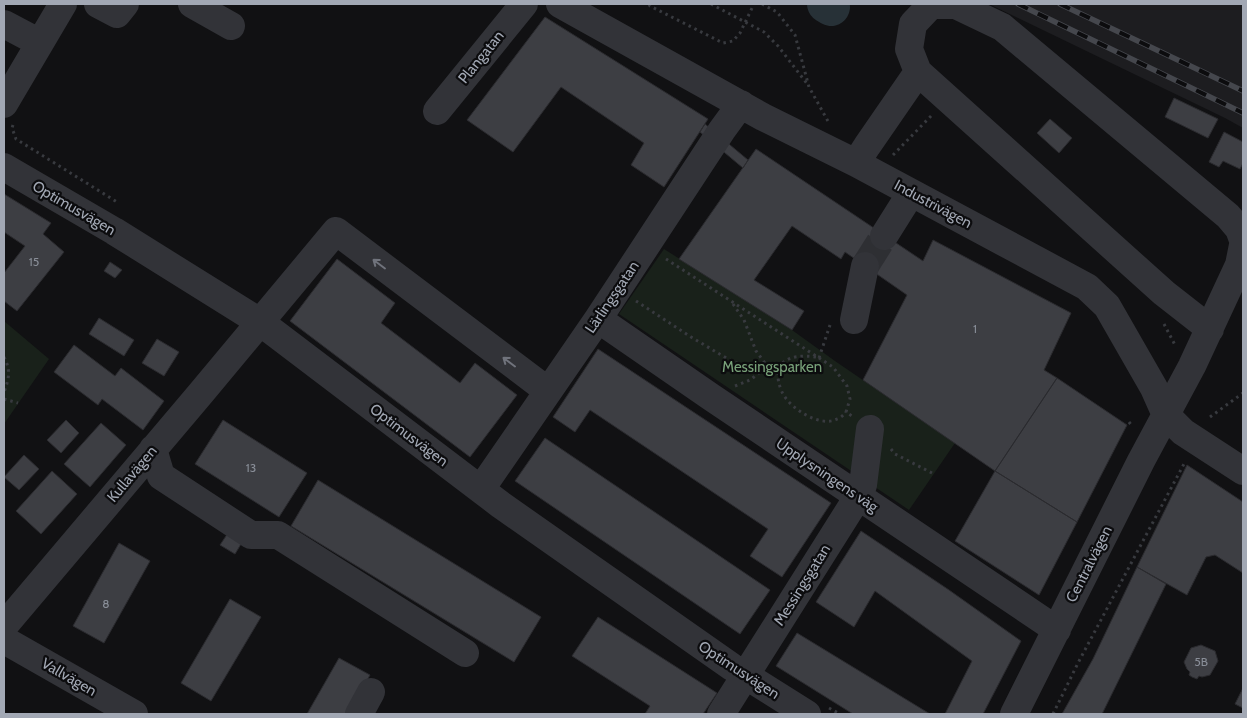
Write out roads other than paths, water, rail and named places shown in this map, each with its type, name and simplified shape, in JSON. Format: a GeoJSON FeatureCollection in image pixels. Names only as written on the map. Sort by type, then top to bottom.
{"type":"FeatureCollection","features":[{"type":"Feature","properties":{"kind":"street"},"geometry":{"type":"LineString","coordinates":[[4,104],[63,4]]}},
{"type":"Feature","properties":{"kind":"street"},"geometry":{"type":"LineString","coordinates":[[192,4],[231,26]]}},
{"type":"Feature","properties":{"kind":"street","name":"Plangatan"},"geometry":{"type":"LineString","coordinates":[[437,111],[524,4]]}},
{"type":"Feature","properties":{"kind":"street","name":"Industrivägen"},"geometry":{"type":"LineString","coordinates":[[560,4],[763,117],[856,163],[1087,287],[1107,306],[1154,388],[1166,415],[1183,432],[1243,471]]}},
{"type":"Feature","properties":{"kind":"street"},"geometry":{"type":"LineString","coordinates":[[1210,329],[1164,293],[918,72],[909,49],[913,24],[931,5],[956,5],[1002,27],[1228,216],[1239,229],[1243,240]]}},
{"type":"Feature","properties":{"kind":"street"},"geometry":{"type":"LineString","coordinates":[[4,24],[40,43]]}},
{"type":"Feature","properties":{"kind":"street"},"geometry":{"type":"LineString","coordinates":[[856,163],[918,72]]}},
{"type":"Feature","properties":{"kind":"street","name":"Lärlingsgatan"},"geometry":{"type":"LineString","coordinates":[[481,488],[598,320],[741,104]]}},
{"type":"Feature","properties":{"kind":"street","name":"Optimusvägen"},"geometry":{"type":"LineString","coordinates":[[4,167],[114,231],[260,322],[508,510],[724,662],[808,714]]}},
{"type":"Feature","properties":{"kind":"street"},"geometry":{"type":"LineString","coordinates":[[884,236],[911,193]]}},
{"type":"Feature","properties":{"kind":"street"},"geometry":{"type":"LineString","coordinates":[[260,322],[336,231],[548,391]]}},
{"type":"Feature","properties":{"kind":"street","name":"Centralvägen"},"geometry":{"type":"LineString","coordinates":[[1014,714],[1141,461],[1192,366],[1239,264],[1243,245]]}},
{"type":"Feature","properties":{"kind":"street"},"geometry":{"type":"LineString","coordinates":[[854,320],[865,266]]}},
{"type":"Feature","properties":{"kind":"street","name":"Upplysningens väg"},"geometry":{"type":"LineString","coordinates":[[598,320],[858,495],[963,556],[1057,630]]}},
{"type":"Feature","properties":{"kind":"street","name":"Kullavägen"},"geometry":{"type":"LineString","coordinates":[[4,626],[260,322]]}},
{"type":"Feature","properties":{"kind":"street","name":"Messingsgatan"},"geometry":{"type":"LineString","coordinates":[[721,714],[858,495],[863,485],[870,429]]}},
{"type":"Feature","properties":{"kind":"street"},"geometry":{"type":"LineString","coordinates":[[153,449],[161,476],[202,503],[251,535],[278,535],[465,653]]}},
{"type":"Feature","properties":{"kind":"street","name":"Vallvägen"},"geometry":{"type":"LineString","coordinates":[[4,640],[134,714]]}},
{"type":"Feature","properties":{"kind":"waterway"},"geometry":{"type":"LineString","coordinates":[[826,4],[831,7]]}},
{"type":"Feature","properties":{"kind":"tunnel"},"geometry":{"type":"LineString","coordinates":[[865,266],[884,236]]}},
{"type":"Feature","properties":{"kind":"railway"},"geometry":{"type":"LineString","coordinates":[[1018,4],[1243,113]]}},
{"type":"Feature","properties":{"kind":"railway"},"geometry":{"type":"LineString","coordinates":[[1060,4],[1243,91]]}},
{"type":"Feature","properties":{"kind":"park label","name":"Messingsparken"},"geometry":{"type":"Point","coordinates":[772,367]}}]}
